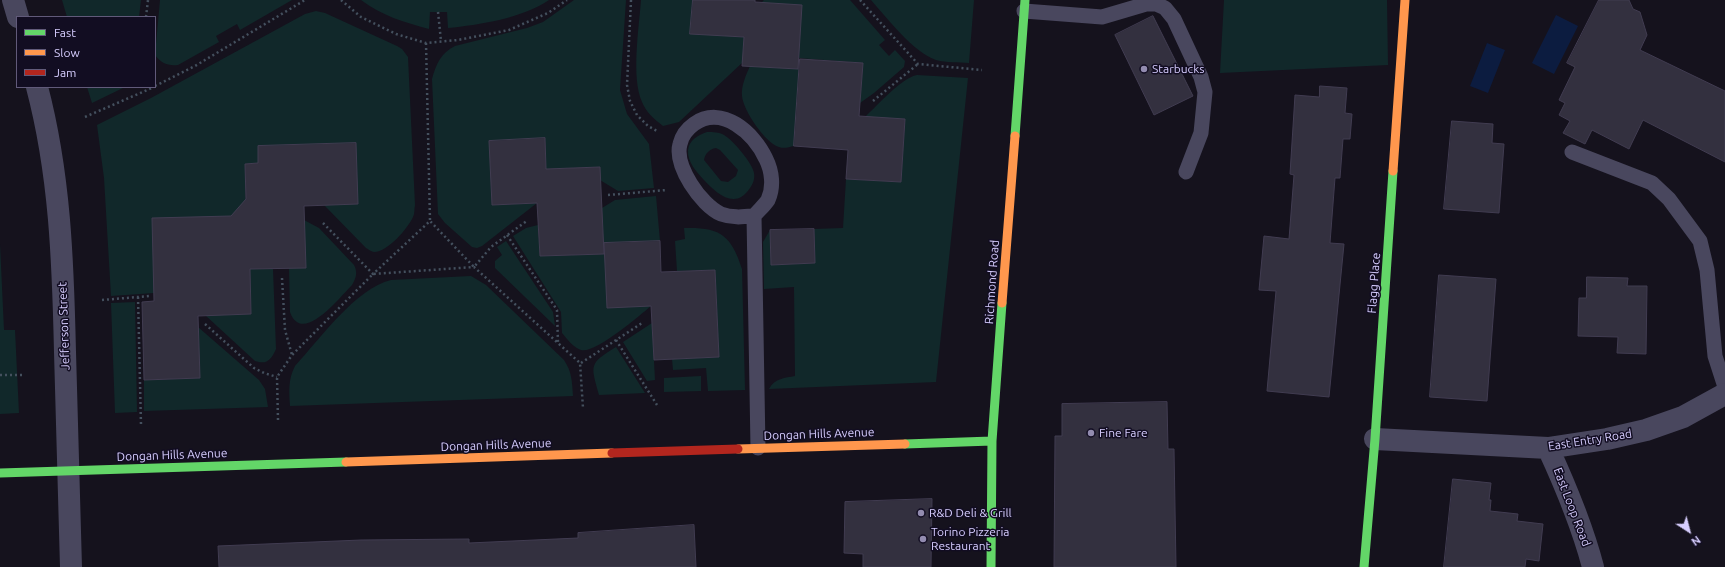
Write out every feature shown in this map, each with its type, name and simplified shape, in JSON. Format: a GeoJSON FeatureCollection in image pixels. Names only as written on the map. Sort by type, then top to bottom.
{"type":"FeatureCollection","features":[{"type":"Feature","properties":{"kind":"street"},"geometry":{"type":"LineString","coordinates":[[13,0],[18,16]]}},
{"type":"Feature","properties":{"kind":"street","name":"Flagg Place"},"geometry":{"type":"LineString","coordinates":[[1364,567],[1375,439],[1405,0]]}},
{"type":"Feature","properties":{"kind":"street","name":"Richmond Road"},"geometry":{"type":"LineString","coordinates":[[991,567],[992,441],[1024,5]]}},
{"type":"Feature","properties":{"kind":"street","name":"Jefferson Street"},"geometry":{"type":"LineString","coordinates":[[37,88],[46,123],[59,211],[64,302],[71,567]]}},
{"type":"Feature","properties":{"kind":"street","name":"East Entry Road"},"geometry":{"type":"LineString","coordinates":[[1375,439],[1548,448],[1607,439],[1646,430],[1683,417],[1725,394]]}},
{"type":"Feature","properties":{"kind":"street","name":"Dongan Hills Avenue"},"geometry":{"type":"LineString","coordinates":[[0,473],[992,441]]}},
{"type":"Feature","properties":{"kind":"street","name":"East Loop Road"},"geometry":{"type":"LineString","coordinates":[[1548,448],[1568,492],[1586,539],[1593,567]]}},
{"type":"Feature","properties":{"kind":"lane"},"geometry":{"type":"LineString","coordinates":[[1024,5],[1102,17],[1146,4],[1156,4],[1165,8],[1177,26],[1201,77],[1205,92],[1201,133],[1186,172]]}},
{"type":"Feature","properties":{"kind":"lane"},"geometry":{"type":"LineString","coordinates":[[754,216],[736,218],[720,213],[707,203],[686,176],[679,157],[680,144],[684,134],[702,119],[715,117],[730,120],[741,127],[765,156],[770,167],[772,183],[768,200],[754,216],[758,448]]}},
{"type":"Feature","properties":{"kind":"lane"},"geometry":{"type":"LineString","coordinates":[[1572,152],[1652,183],[1669,199],[1700,241],[1707,270],[1715,356],[1725,387]]}},
{"type":"Feature","properties":{"kind":"path"},"geometry":{"type":"LineString","coordinates":[[146,16],[148,0]]}},
{"type":"Feature","properties":{"kind":"path"},"geometry":{"type":"LineString","coordinates":[[156,86],[195,66],[305,0]]}},
{"type":"Feature","properties":{"kind":"path"},"geometry":{"type":"LineString","coordinates":[[341,0],[361,17],[396,34],[426,43],[458,40],[509,30],[548,13],[567,0]]}},
{"type":"Feature","properties":{"kind":"path"},"geometry":{"type":"LineString","coordinates":[[631,0],[627,86],[630,101],[637,115],[648,126],[680,144]]}},
{"type":"Feature","properties":{"kind":"path"},"geometry":{"type":"LineString","coordinates":[[860,0],[918,64],[982,70]]}},
{"type":"Feature","properties":{"kind":"path"},"geometry":{"type":"LineString","coordinates":[[438,12],[440,41]]}},
{"type":"Feature","properties":{"kind":"path"},"geometry":{"type":"LineString","coordinates":[[426,43],[430,221],[474,267],[580,363],[583,408]]}},
{"type":"Feature","properties":{"kind":"path"},"geometry":{"type":"LineString","coordinates":[[873,101],[918,64]]}},
{"type":"Feature","properties":{"kind":"path"},"geometry":{"type":"LineString","coordinates":[[85,118],[151,88]]}},
{"type":"Feature","properties":{"kind":"path"},"geometry":{"type":"LineString","coordinates":[[608,195],[655,192]]}},
{"type":"Feature","properties":{"kind":"path"},"geometry":{"type":"LineString","coordinates":[[323,223],[373,274],[474,267],[491,246],[528,220]]}},
{"type":"Feature","properties":{"kind":"path"},"geometry":{"type":"LineString","coordinates":[[278,420],[277,377],[292,355],[373,274],[430,221]]}},
{"type":"Feature","properties":{"kind":"path"},"geometry":{"type":"LineString","coordinates":[[507,235],[557,310],[558,343]]}},
{"type":"Feature","properties":{"kind":"path"},"geometry":{"type":"LineString","coordinates":[[282,278],[285,330],[292,355]]}},
{"type":"Feature","properties":{"kind":"path"},"geometry":{"type":"LineString","coordinates":[[102,300],[150,296]]}},
{"type":"Feature","properties":{"kind":"path"},"geometry":{"type":"LineString","coordinates":[[138,297],[141,425]]}},
{"type":"Feature","properties":{"kind":"path"},"geometry":{"type":"LineString","coordinates":[[580,363],[642,323]]}},
{"type":"Feature","properties":{"kind":"path"},"geometry":{"type":"LineString","coordinates":[[205,324],[254,368],[277,377]]}},
{"type":"Feature","properties":{"kind":"path"},"geometry":{"type":"LineString","coordinates":[[616,340],[657,405]]}},
{"type":"Feature","properties":{"kind":"path"},"geometry":{"type":"LineString","coordinates":[[0,376],[24,375]]}},
{"type":"Feature","properties":{"kind":"green space"},"geometry":{"type":"Polygon","coordinates":[[[62,0],[141,0],[139,16],[67,16],[62,0]]]}},
{"type":"Feature","properties":{"kind":"green space"},"geometry":{"type":"Polygon","coordinates":[[[160,0],[292,0],[240,30],[237,24],[216,36],[219,42],[178,65],[167,64],[160,60],[156,56],[160,0]]]}},
{"type":"Feature","properties":{"kind":"green space"},"geometry":{"type":"Polygon","coordinates":[[[361,0],[549,0],[527,12],[500,20],[448,28],[447,12],[430,12],[429,29],[385,14],[361,0]]]}},
{"type":"Feature","properties":{"kind":"green space"},"geometry":{"type":"Polygon","coordinates":[[[574,0],[626,0],[620,90],[627,114],[649,144],[654,188],[618,191],[600,180],[599,167],[546,169],[545,138],[490,141],[492,205],[537,203],[482,246],[477,248],[472,247],[445,223],[438,214],[432,79],[435,68],[446,52],[455,46],[527,28],[543,22],[574,0]]]}},
{"type":"Feature","properties":{"kind":"green space"},"geometry":{"type":"Polygon","coordinates":[[[641,0],[693,0],[691,33],[744,37],[743,62],[679,122],[663,126],[648,112],[642,102],[639,92],[636,66],[641,0]]]}},
{"type":"Feature","properties":{"kind":"green space"},"geometry":{"type":"Polygon","coordinates":[[[764,0],[850,0],[885,40],[879,45],[889,56],[895,50],[905,61],[904,67],[860,103],[863,63],[799,58],[761,3],[764,0]]]}},
{"type":"Feature","properties":{"kind":"green space"},"geometry":{"type":"Polygon","coordinates":[[[871,0],[974,0],[969,63],[940,61],[928,56],[901,34],[871,0]]]}},
{"type":"Feature","properties":{"kind":"green space"},"geometry":{"type":"Polygon","coordinates":[[[1224,0],[1387,0],[1388,65],[1220,73],[1224,0]]]}},
{"type":"Feature","properties":{"kind":"green space"},"geometry":{"type":"Polygon","coordinates":[[[316,11],[325,13],[397,46],[402,49],[408,57],[415,205],[414,216],[407,227],[397,239],[385,248],[379,251],[371,251],[366,248],[324,205],[258,146],[258,163],[245,164],[246,207],[231,216],[154,293],[111,296],[104,178],[97,125],[151,98],[305,14],[316,11]]]}},
{"type":"Feature","properties":{"kind":"green space"},"geometry":{"type":"Polygon","coordinates":[[[750,66],[799,69],[794,146],[783,148],[773,144],[761,133],[750,117],[743,102],[742,88],[750,66]]]}},
{"type":"Feature","properties":{"kind":"green space"},"geometry":{"type":"Polygon","coordinates":[[[917,75],[968,78],[936,382],[769,389],[771,385],[777,381],[795,376],[794,287],[764,289],[763,242],[770,230],[771,265],[815,263],[814,229],[843,228],[846,179],[901,182],[905,119],[865,117],[897,86],[917,75]]]}},
{"type":"Feature","properties":{"kind":"green space"},"geometry":{"type":"Polygon","coordinates":[[[87,88],[123,88],[92,103],[87,88]]]}},
{"type":"Feature","properties":{"kind":"green space"},"geometry":{"type":"Polygon","coordinates":[[[707,132],[720,133],[728,138],[746,158],[753,169],[753,183],[744,195],[732,199],[720,194],[708,184],[693,166],[688,154],[690,143],[697,136],[707,132]],[[716,148],[709,151],[704,160],[721,181],[728,182],[736,176],[738,170],[720,150],[716,148]]]}},
{"type":"Feature","properties":{"kind":"green space"},"geometry":{"type":"Polygon","coordinates":[[[656,196],[660,241],[603,243],[602,208],[615,200],[656,196]]]}},
{"type":"Feature","properties":{"kind":"green space"},"geometry":{"type":"Polygon","coordinates":[[[304,220],[319,228],[354,265],[356,273],[352,285],[330,308],[312,322],[303,324],[296,321],[290,312],[289,268],[304,220]]]}},
{"type":"Feature","properties":{"kind":"green space"},"geometry":{"type":"Polygon","coordinates":[[[538,225],[540,256],[605,254],[651,306],[617,333],[596,346],[588,350],[581,350],[575,347],[562,333],[561,312],[513,236],[526,228],[538,225]]]}},
{"type":"Feature","properties":{"kind":"green space"},"geometry":{"type":"Polygon","coordinates":[[[684,228],[715,231],[728,240],[738,257],[742,269],[745,390],[708,391],[706,368],[673,370],[672,359],[719,357],[715,270],[677,271],[675,241],[685,239],[684,228]]]}},
{"type":"Feature","properties":{"kind":"green space"},"geometry":{"type":"Polygon","coordinates":[[[506,241],[553,312],[555,326],[495,268],[495,261],[502,255],[497,247],[506,241]]]}},
{"type":"Feature","properties":{"kind":"green space"},"geometry":{"type":"Polygon","coordinates":[[[0,244],[4,330],[15,330],[19,413],[0,414],[0,244]]]}},
{"type":"Feature","properties":{"kind":"green space"},"geometry":{"type":"Polygon","coordinates":[[[250,269],[273,269],[276,349],[270,359],[266,362],[255,361],[205,315],[251,314],[250,269]]]}},
{"type":"Feature","properties":{"kind":"green space"},"geometry":{"type":"Polygon","coordinates":[[[471,276],[486,285],[564,360],[567,364],[572,381],[573,396],[290,406],[290,381],[295,366],[339,316],[365,293],[378,285],[391,280],[471,276]]]}},
{"type":"Feature","properties":{"kind":"green space"},"geometry":{"type":"Polygon","coordinates":[[[135,302],[137,412],[115,413],[111,303],[135,302]]]}},
{"type":"Feature","properties":{"kind":"green space"},"geometry":{"type":"Polygon","coordinates":[[[652,323],[655,380],[647,381],[623,342],[652,323]]]}},
{"type":"Feature","properties":{"kind":"green space"},"geometry":{"type":"Polygon","coordinates":[[[198,327],[259,380],[265,389],[268,407],[144,411],[144,380],[199,378],[198,327]]]}},
{"type":"Feature","properties":{"kind":"green space"},"geometry":{"type":"Polygon","coordinates":[[[616,347],[645,393],[599,395],[594,377],[594,366],[600,357],[616,347]]]}},
{"type":"Feature","properties":{"kind":"green space"},"geometry":{"type":"Polygon","coordinates":[[[701,376],[701,391],[664,392],[664,378],[701,376]]]}},
{"type":"Feature","properties":{"kind":"water"},"geometry":{"type":"Polygon","coordinates":[[[1556,15],[1578,26],[1554,74],[1532,63],[1556,15]]]}},
{"type":"Feature","properties":{"kind":"water"},"geometry":{"type":"Polygon","coordinates":[[[1487,43],[1505,50],[1488,93],[1470,86],[1487,43]]]}},
{"type":"Feature","properties":{"kind":"building"},"geometry":{"type":"Polygon","coordinates":[[[693,0],[755,0],[755,2],[802,5],[798,69],[742,66],[744,37],[690,34],[693,0]]]}},
{"type":"Feature","properties":{"kind":"building"},"geometry":{"type":"Polygon","coordinates":[[[1599,0],[1629,0],[1633,9],[1640,12],[1647,35],[1640,50],[1725,91],[1725,162],[1643,120],[1629,149],[1592,130],[1585,144],[1563,133],[1570,121],[1559,115],[1565,103],[1559,100],[1575,67],[1567,63],[1599,0]]]}},
{"type":"Feature","properties":{"kind":"building"},"geometry":{"type":"Polygon","coordinates":[[[1153,16],[1193,96],[1154,115],[1115,35],[1153,16]]]}},
{"type":"Feature","properties":{"kind":"building"},"geometry":{"type":"Polygon","coordinates":[[[800,59],[863,63],[859,116],[905,119],[901,182],[846,179],[848,150],[794,146],[800,59]]]}},
{"type":"Feature","properties":{"kind":"building"},"geometry":{"type":"Polygon","coordinates":[[[1320,86],[1347,88],[1345,113],[1352,114],[1350,139],[1343,139],[1340,178],[1335,178],[1330,243],[1344,244],[1329,397],[1267,391],[1276,291],[1259,290],[1264,236],[1289,239],[1294,175],[1290,174],[1295,95],[1319,97],[1320,86]]]}},
{"type":"Feature","properties":{"kind":"building"},"geometry":{"type":"Polygon","coordinates":[[[1452,121],[1493,124],[1492,143],[1504,144],[1499,213],[1444,209],[1452,121]]]}},
{"type":"Feature","properties":{"kind":"building"},"geometry":{"type":"Polygon","coordinates":[[[545,138],[546,169],[600,167],[604,254],[540,256],[537,203],[492,205],[489,141],[545,138]]]}},
{"type":"Feature","properties":{"kind":"building"},"geometry":{"type":"Polygon","coordinates":[[[356,143],[358,204],[304,206],[306,268],[250,269],[251,314],[198,316],[200,378],[144,380],[142,302],[154,301],[152,218],[231,216],[246,199],[245,164],[258,163],[258,146],[356,143]]]}},
{"type":"Feature","properties":{"kind":"building"},"geometry":{"type":"Polygon","coordinates":[[[814,229],[815,263],[771,265],[770,230],[814,229]]]}},
{"type":"Feature","properties":{"kind":"building"},"geometry":{"type":"Polygon","coordinates":[[[660,241],[661,272],[715,270],[719,357],[654,360],[651,306],[607,308],[604,243],[660,241]]]}},
{"type":"Feature","properties":{"kind":"building"},"geometry":{"type":"Polygon","coordinates":[[[1439,275],[1496,279],[1487,401],[1430,397],[1439,275]]]}},
{"type":"Feature","properties":{"kind":"building"},"geometry":{"type":"Polygon","coordinates":[[[1587,277],[1628,278],[1627,286],[1647,286],[1646,354],[1617,353],[1618,337],[1578,336],[1579,298],[1586,298],[1587,277]]]}},
{"type":"Feature","properties":{"kind":"building"},"geometry":{"type":"Polygon","coordinates":[[[1167,402],[1168,449],[1174,449],[1176,567],[1054,567],[1055,436],[1062,436],[1062,404],[1167,402]]]}},
{"type":"Feature","properties":{"kind":"building"},"geometry":{"type":"Polygon","coordinates":[[[1453,479],[1491,483],[1489,500],[1491,500],[1490,511],[1518,514],[1517,521],[1543,524],[1539,561],[1526,559],[1525,567],[1444,567],[1453,479]]]}},
{"type":"Feature","properties":{"kind":"building"},"geometry":{"type":"Polygon","coordinates":[[[932,499],[931,567],[863,567],[863,554],[844,553],[845,502],[932,499]]]}},
{"type":"Feature","properties":{"kind":"building"},"geometry":{"type":"Polygon","coordinates":[[[694,525],[696,567],[219,567],[218,546],[361,540],[469,539],[469,543],[578,538],[578,533],[694,525]]]}},
{"type":"Feature","properties":{"kind":"traffic: fast"},"geometry":{"type":"LineString","coordinates":[[1015,136],[1025,0]]}},
{"type":"Feature","properties":{"kind":"traffic: fast"},"geometry":{"type":"LineString","coordinates":[[1364,567],[1375,439],[1393,171]]}},
{"type":"Feature","properties":{"kind":"traffic: fast"},"geometry":{"type":"LineString","coordinates":[[991,567],[992,441],[1002,303]]}},
{"type":"Feature","properties":{"kind":"traffic: fast"},"geometry":{"type":"LineString","coordinates":[[905,444],[992,441]]}},
{"type":"Feature","properties":{"kind":"traffic: fast"},"geometry":{"type":"LineString","coordinates":[[0,473],[346,462]]}},
{"type":"Feature","properties":{"kind":"traffic: slow"},"geometry":{"type":"LineString","coordinates":[[1393,171],[1405,0]]}},
{"type":"Feature","properties":{"kind":"traffic: slow"},"geometry":{"type":"LineString","coordinates":[[1002,303],[1015,136]]}},
{"type":"Feature","properties":{"kind":"traffic: slow"},"geometry":{"type":"LineString","coordinates":[[738,449],[905,444]]}},
{"type":"Feature","properties":{"kind":"traffic: slow"},"geometry":{"type":"LineString","coordinates":[[346,462],[612,453]]}},
{"type":"Feature","properties":{"kind":"traffic: jam"},"geometry":{"type":"LineString","coordinates":[[612,453],[738,449]]}},
{"type":"Feature","properties":{"kind":"place","name":"Starbucks"},"geometry":{"type":"Point","coordinates":[1144,69]}},
{"type":"Feature","properties":{"kind":"place","name":"Fine Fare"},"geometry":{"type":"Point","coordinates":[1091,433]}},
{"type":"Feature","properties":{"kind":"place","name":"R&D Deli & Grill"},"geometry":{"type":"Point","coordinates":[921,513]}},
{"type":"Feature","properties":{"kind":"place","name":"Torino Pizzeria Restaurant"},"geometry":{"type":"Point","coordinates":[923,539]}}]}
